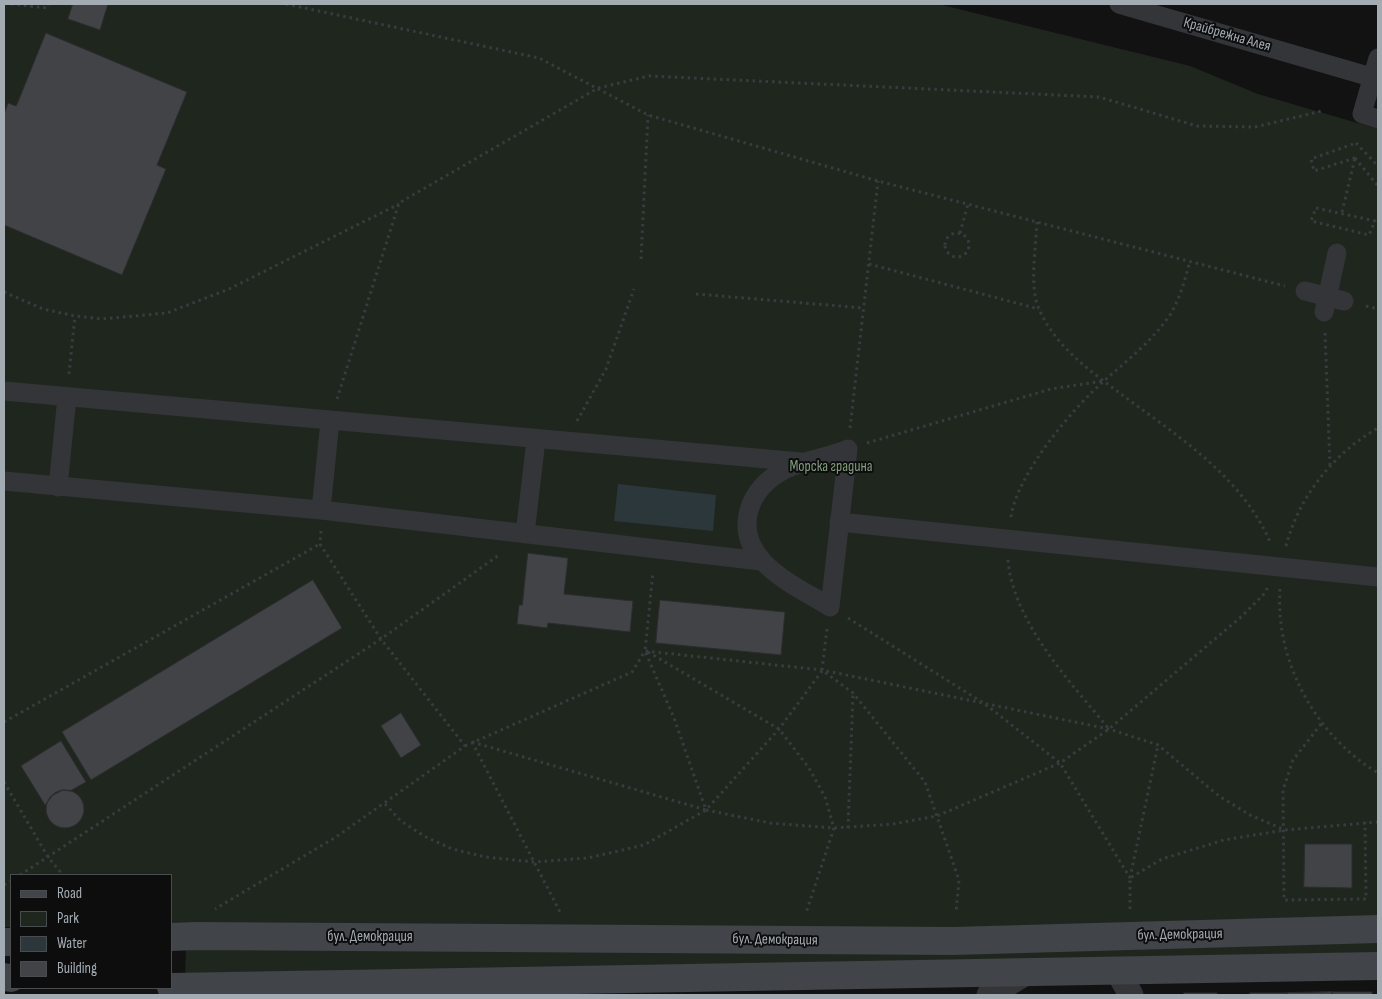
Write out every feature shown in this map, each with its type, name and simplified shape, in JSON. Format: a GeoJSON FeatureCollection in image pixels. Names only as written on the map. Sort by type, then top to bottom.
{"type":"FeatureCollection","features":[{"type":"Feature","properties":{"kind":"main road","name":"бул. Демокрация"},"geometry":{"type":"LineString","coordinates":[[172,937],[574,938],[953,942],[1378,930]]}},
{"type":"Feature","properties":{"kind":"main road"},"geometry":{"type":"LineString","coordinates":[[172,987],[806,974],[1026,973],[1378,966]]}},
{"type":"Feature","properties":{"kind":"street","name":"Крайбрежна Алея"},"geometry":{"type":"LineString","coordinates":[[1119,4],[1375,78]]}},
{"type":"Feature","properties":{"kind":"street"},"geometry":{"type":"LineString","coordinates":[[1378,58],[1375,78],[1362,114],[1378,119]]}},
{"type":"Feature","properties":{"kind":"street"},"geometry":{"type":"LineString","coordinates":[[1305,291],[1332,303],[1337,253]]}},
{"type":"Feature","properties":{"kind":"street"},"geometry":{"type":"LineString","coordinates":[[4,391],[564,443],[801,462],[831,456],[848,449],[830,607],[773,572],[761,560],[750,543],[747,530],[747,517],[752,500],[760,487],[772,477],[801,462]]}},
{"type":"Feature","properties":{"kind":"street"},"geometry":{"type":"LineString","coordinates":[[58,487],[67,397]]}},
{"type":"Feature","properties":{"kind":"street"},"geometry":{"type":"LineString","coordinates":[[321,510],[330,421]]}},
{"type":"Feature","properties":{"kind":"street"},"geometry":{"type":"LineString","coordinates":[[525,534],[536,440]]}},
{"type":"Feature","properties":{"kind":"street"},"geometry":{"type":"LineString","coordinates":[[4,481],[321,510],[653,550],[761,560]]}},
{"type":"Feature","properties":{"kind":"street"},"geometry":{"type":"LineString","coordinates":[[839,522],[1378,577]]}},
{"type":"Feature","properties":{"kind":"street"},"geometry":{"type":"LineString","coordinates":[[1117,970],[1131,995]]}},
{"type":"Feature","properties":{"kind":"street"},"geometry":{"type":"LineString","coordinates":[[989,995],[1026,973]]}},
{"type":"Feature","properties":{"kind":"path"},"geometry":{"type":"LineString","coordinates":[[11,4],[47,8],[48,4]]}},
{"type":"Feature","properties":{"kind":"path"},"geometry":{"type":"LineString","coordinates":[[286,4],[539,58],[648,115],[878,181],[1305,291]]}},
{"type":"Feature","properties":{"kind":"path"},"geometry":{"type":"LineString","coordinates":[[4,292],[43,309],[75,316],[102,319],[167,313],[229,289],[400,203],[598,88],[649,76],[1099,97],[1197,126],[1255,127],[1322,111]]}},
{"type":"Feature","properties":{"kind":"path"},"geometry":{"type":"LineString","coordinates":[[641,259],[648,115]]}},
{"type":"Feature","properties":{"kind":"path"},"geometry":{"type":"LineString","coordinates":[[1355,158],[1314,171],[1312,159],[1356,144],[1378,166]]}},
{"type":"Feature","properties":{"kind":"path"},"geometry":{"type":"LineString","coordinates":[[1355,158],[1378,186]]}},
{"type":"Feature","properties":{"kind":"path"},"geometry":{"type":"LineString","coordinates":[[1342,212],[1355,158]]}},
{"type":"Feature","properties":{"kind":"path"},"geometry":{"type":"LineString","coordinates":[[878,181],[848,449],[954,416],[1051,389],[1104,381]]}},
{"type":"Feature","properties":{"kind":"path"},"geometry":{"type":"LineString","coordinates":[[330,421],[400,203]]}},
{"type":"Feature","properties":{"kind":"path"},"geometry":{"type":"LineString","coordinates":[[960,234],[968,204]]}},
{"type":"Feature","properties":{"kind":"path"},"geometry":{"type":"LineString","coordinates":[[1316,208],[1342,212],[1375,221],[1369,235],[1311,221],[1316,208]]}},
{"type":"Feature","properties":{"kind":"path"},"geometry":{"type":"LineString","coordinates":[[1037,222],[1035,288],[1039,309],[1066,350],[1214,465],[1232,484],[1265,530],[1281,567]]}},
{"type":"Feature","properties":{"kind":"path"},"geometry":{"type":"LineString","coordinates":[[960,234],[966,238],[969,245],[964,255],[957,257],[949,254],[945,243],[949,236],[960,234]]}},
{"type":"Feature","properties":{"kind":"path"},"geometry":{"type":"LineString","coordinates":[[1109,729],[1067,679],[1030,625],[1013,588],[1008,563],[1007,540],[1012,510],[1026,475],[1075,412],[1104,381],[1150,342],[1170,315],[1185,282],[1190,261]]}},
{"type":"Feature","properties":{"kind":"path"},"geometry":{"type":"LineString","coordinates":[[869,264],[1039,309]]}},
{"type":"Feature","properties":{"kind":"path"},"geometry":{"type":"LineString","coordinates":[[564,443],[606,369],[634,289]]}},
{"type":"Feature","properties":{"kind":"path"},"geometry":{"type":"LineString","coordinates":[[696,294],[864,308]]}},
{"type":"Feature","properties":{"kind":"path"},"geometry":{"type":"LineString","coordinates":[[1330,466],[1332,303]]}},
{"type":"Feature","properties":{"kind":"path"},"geometry":{"type":"LineString","coordinates":[[67,397],[75,316]]}},
{"type":"Feature","properties":{"kind":"path"},"geometry":{"type":"LineString","coordinates":[[1378,428],[1359,438],[1330,466],[1308,495],[1289,534],[1281,567],[1278,608],[1287,659],[1321,724],[1357,760],[1378,773]]}},
{"type":"Feature","properties":{"kind":"path"},"geometry":{"type":"LineString","coordinates":[[321,510],[320,544],[381,639],[465,746]]}},
{"type":"Feature","properties":{"kind":"path"},"geometry":{"type":"LineString","coordinates":[[22,874],[381,639],[525,534]]}},
{"type":"Feature","properties":{"kind":"path"},"geometry":{"type":"LineString","coordinates":[[4,722],[320,544]]}},
{"type":"Feature","properties":{"kind":"path"},"geometry":{"type":"LineString","coordinates":[[210,912],[336,837],[471,741],[632,672],[645,651],[653,550]]}},
{"type":"Feature","properties":{"kind":"path"},"geometry":{"type":"LineString","coordinates":[[471,741],[706,810],[770,823],[848,828],[893,824],[938,816],[1060,763],[1109,729],[1256,602],[1263,595],[1281,567]]}},
{"type":"Feature","properties":{"kind":"path"},"geometry":{"type":"LineString","coordinates":[[384,804],[409,826],[424,836],[452,849],[486,857],[534,862],[588,858],[644,845],[706,810],[779,729],[822,670],[830,607],[985,704],[1060,763],[1130,878]]}},
{"type":"Feature","properties":{"kind":"path"},"geometry":{"type":"LineString","coordinates":[[645,651],[822,670],[1109,729],[1158,745],[1219,796],[1250,815],[1285,830]]}},
{"type":"Feature","properties":{"kind":"path"},"geometry":{"type":"LineString","coordinates":[[645,651],[779,729],[809,768],[821,790],[834,828],[806,908],[806,941]]}},
{"type":"Feature","properties":{"kind":"path"},"geometry":{"type":"LineString","coordinates":[[645,651],[674,718],[706,810]]}},
{"type":"Feature","properties":{"kind":"path"},"geometry":{"type":"LineString","coordinates":[[822,670],[853,693],[925,782],[959,880],[953,942]]}},
{"type":"Feature","properties":{"kind":"path"},"geometry":{"type":"LineString","coordinates":[[848,828],[853,693]]}},
{"type":"Feature","properties":{"kind":"path"},"geometry":{"type":"LineString","coordinates":[[1321,724],[1293,760],[1284,790],[1284,900],[1366,899],[1365,822]]}},
{"type":"Feature","properties":{"kind":"path"},"geometry":{"type":"LineString","coordinates":[[471,741],[574,938]]}},
{"type":"Feature","properties":{"kind":"path"},"geometry":{"type":"LineString","coordinates":[[1130,937],[1130,878],[1158,745]]}},
{"type":"Feature","properties":{"kind":"path"},"geometry":{"type":"LineString","coordinates":[[4,782],[48,857],[62,874]]}},
{"type":"Feature","properties":{"kind":"path"},"geometry":{"type":"LineString","coordinates":[[1130,878],[1162,859],[1224,840],[1285,830],[1378,822]]}},
{"type":"Feature","properties":{"kind":"green space","name":"Морска градина"},"geometry":{"type":"Polygon","coordinates":[[[4,4],[938,4],[1190,66],[1258,94],[1378,129],[1378,917],[960,932],[172,924],[172,874],[10,874],[10,927],[4,927],[4,4]]]}},
{"type":"Feature","properties":{"kind":"green space"},"geometry":{"type":"Polygon","coordinates":[[[1378,934],[1378,960],[185,975],[186,949],[1378,934]]]}},
{"type":"Feature","properties":{"kind":"water"},"geometry":{"type":"Polygon","coordinates":[[[618,484],[716,495],[713,531],[614,521],[618,484]]]}},
{"type":"Feature","properties":{"kind":"building"},"geometry":{"type":"Polygon","coordinates":[[[73,4],[108,4],[100,30],[68,19],[73,4]]]}},
{"type":"Feature","properties":{"kind":"building"},"geometry":{"type":"Polygon","coordinates":[[[46,33],[187,92],[157,165],[166,169],[122,275],[4,225],[4,114],[8,103],[16,106],[46,33]]]}},
{"type":"Feature","properties":{"kind":"building"},"geometry":{"type":"Polygon","coordinates":[[[528,553],[568,558],[564,594],[633,601],[630,632],[548,623],[547,628],[517,624],[519,605],[522,605],[528,553]]]}},
{"type":"Feature","properties":{"kind":"building"},"geometry":{"type":"Polygon","coordinates":[[[313,580],[342,628],[91,780],[62,732],[313,580]]]}},
{"type":"Feature","properties":{"kind":"building"},"geometry":{"type":"Polygon","coordinates":[[[660,600],[785,612],[781,655],[656,643],[660,600]]]}},
{"type":"Feature","properties":{"kind":"building"},"geometry":{"type":"Polygon","coordinates":[[[401,713],[421,745],[401,758],[381,726],[401,713]]]}},
{"type":"Feature","properties":{"kind":"building"},"geometry":{"type":"Polygon","coordinates":[[[61,741],[86,782],[70,791],[63,790],[53,795],[45,805],[21,766],[61,741]]]}},
{"type":"Feature","properties":{"kind":"building"},"geometry":{"type":"Polygon","coordinates":[[[65,790],[78,796],[84,809],[78,822],[65,828],[52,822],[46,809],[52,796],[65,790]]]}},
{"type":"Feature","properties":{"kind":"building"},"geometry":{"type":"Polygon","coordinates":[[[1305,844],[1352,844],[1352,888],[1304,887],[1305,844]]]}},
{"type":"Feature","properties":{"kind":"building"},"geometry":{"type":"Polygon","coordinates":[[[1332,992],[1332,995],[1287,995],[1287,993],[1332,992]]]}},
{"type":"Feature","properties":{"kind":"building"},"geometry":{"type":"Polygon","coordinates":[[[1332,992],[1372,992],[1372,995],[1332,995],[1332,992]]]}},
{"type":"Feature","properties":{"kind":"building"},"geometry":{"type":"Polygon","coordinates":[[[1184,993],[1217,993],[1217,995],[1184,995],[1184,993]]]}},
{"type":"Feature","properties":{"kind":"building"},"geometry":{"type":"Polygon","coordinates":[[[1250,993],[1287,993],[1287,995],[1250,995],[1250,993]]]}}]}
